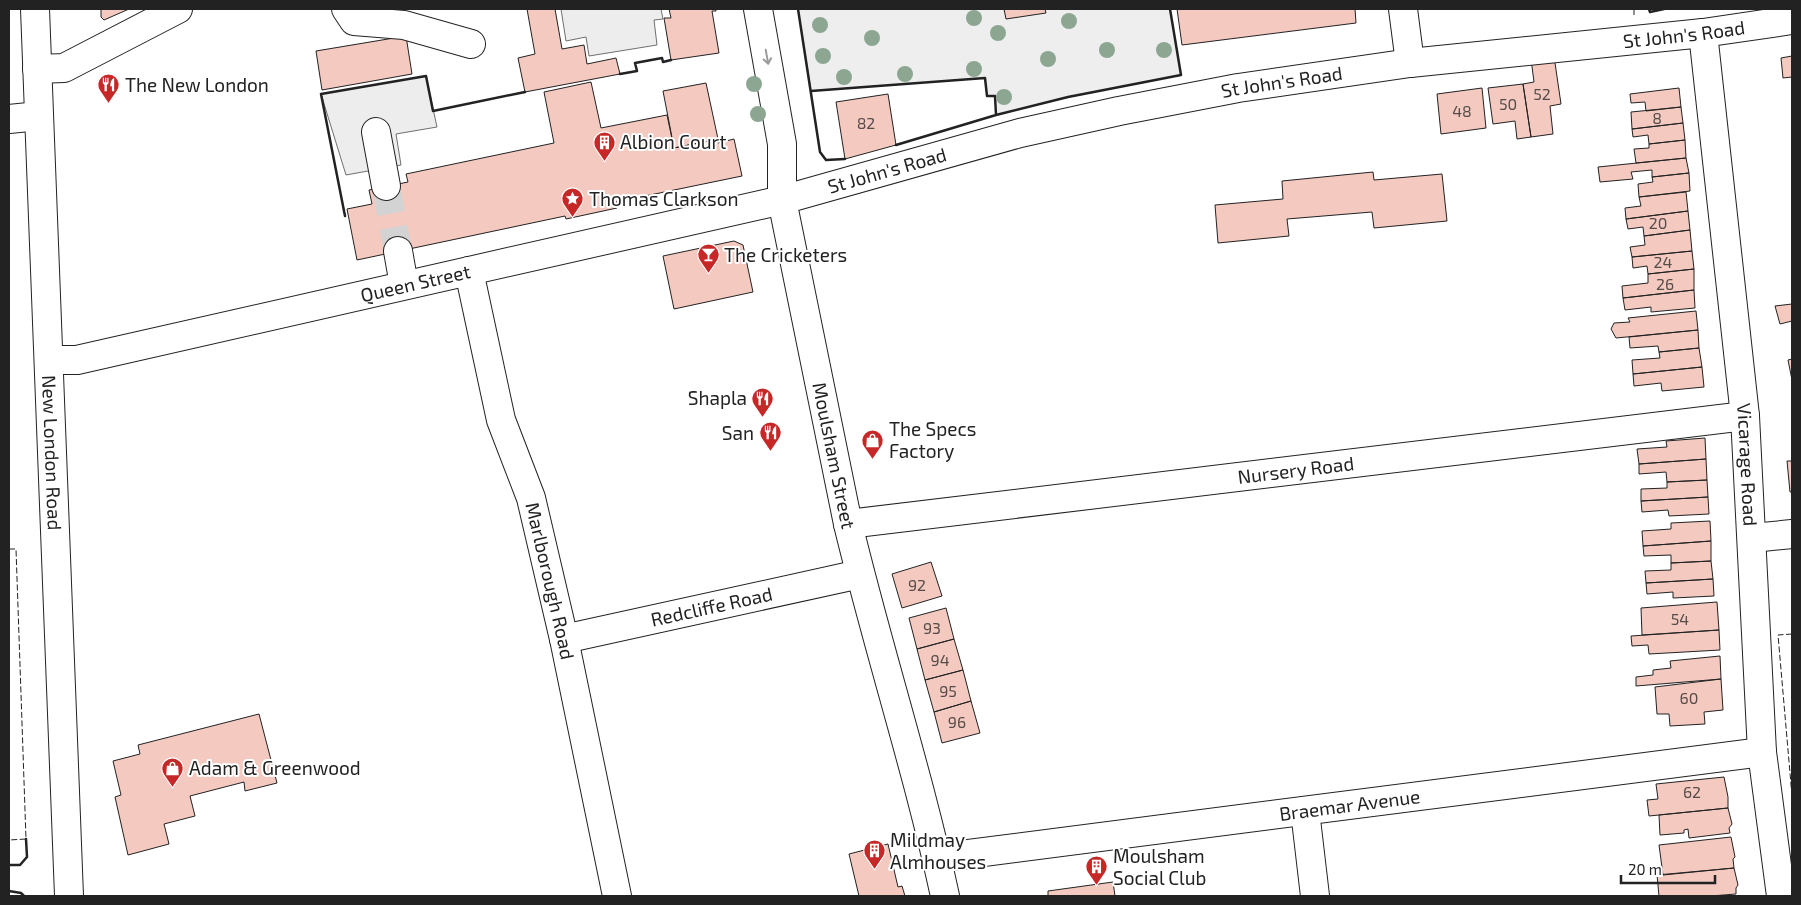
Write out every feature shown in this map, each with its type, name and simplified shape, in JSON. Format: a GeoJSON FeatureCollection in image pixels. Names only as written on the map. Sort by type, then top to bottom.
{"type":"FeatureCollection","features":[{"type":"Feature","properties":{"kind":"street","name":"New London Road"},"geometry":{"type":"LineString","coordinates":[[35,9],[69,896]]}},
{"type":"Feature","properties":{"kind":"street"},"geometry":{"type":"LineString","coordinates":[[37,69],[64,68],[178,9]]}},
{"type":"Feature","properties":{"kind":"street"},"geometry":{"type":"LineString","coordinates":[[346,9],[354,21],[404,25],[471,44]]}},
{"type":"Feature","properties":{"kind":"street","name":"Moulsham Street"},"geometry":{"type":"LineString","coordinates":[[758,9],[782,144],[782,200],[848,524],[937,858],[945,896]]}},
{"type":"Feature","properties":{"kind":"street"},"geometry":{"type":"LineString","coordinates":[[1403,9],[1410,63]]}},
{"type":"Feature","properties":{"kind":"street","name":"St John's Road"},"geometry":{"type":"LineString","coordinates":[[782,200],[1020,133],[1119,111],[1238,88],[1410,63],[1703,32],[1792,20]]}},
{"type":"Feature","properties":{"kind":"street","name":"Vicarage Road"},"geometry":{"type":"LineString","coordinates":[[1703,32],[1745,416],[1762,752],[1781,896]]}},
{"type":"Feature","properties":{"kind":"street"},"geometry":{"type":"LineString","coordinates":[[9,119],[40,116]]}},
{"type":"Feature","properties":{"kind":"street"},"geometry":{"type":"LineString","coordinates":[[376,132],[386,186]]}},
{"type":"Feature","properties":{"kind":"street","name":"Queen Street"},"geometry":{"type":"LineString","coordinates":[[49,360],[77,360],[782,200]]}},
{"type":"Feature","properties":{"kind":"street"},"geometry":{"type":"LineString","coordinates":[[398,251],[404,285]]}},
{"type":"Feature","properties":{"kind":"street","name":"Marlborough Road"},"geometry":{"type":"LineString","coordinates":[[469,271],[501,420],[531,498],[564,639],[617,896]]}},
{"type":"Feature","properties":{"kind":"street","name":"Nursery Road"},"geometry":{"type":"LineString","coordinates":[[848,524],[1745,416]]}},
{"type":"Feature","properties":{"kind":"street"},"geometry":{"type":"LineString","coordinates":[[1752,538],[1792,534]]}},
{"type":"Feature","properties":{"kind":"street","name":"Redcliffe Road"},"geometry":{"type":"LineString","coordinates":[[564,639],[860,574]]}},
{"type":"Feature","properties":{"kind":"street","name":"Braemar Avenue"},"geometry":{"type":"LineString","coordinates":[[937,858],[1762,752]]}},
{"type":"Feature","properties":{"kind":"street"},"geometry":{"type":"LineString","coordinates":[[1305,811],[1315,896]]}},
{"type":"Feature","properties":{"kind":"shaded area"},"geometry":{"type":"Polygon","coordinates":[[[561,9],[661,9],[663,19],[654,20],[657,45],[589,56],[586,37],[566,41],[561,9]]]}},
{"type":"Feature","properties":{"kind":"shaded area"},"geometry":{"type":"Polygon","coordinates":[[[798,9],[1170,9],[1181,75],[1068,97],[996,115],[995,96],[987,96],[985,78],[811,91],[798,9]]]}},
{"type":"Feature","properties":{"kind":"shaded area"},"geometry":{"type":"Polygon","coordinates":[[[426,76],[437,127],[396,134],[401,165],[346,175],[321,94],[426,76]]]}},
{"type":"Feature","properties":{"kind":"building"},"geometry":{"type":"Polygon","coordinates":[[[101,9],[129,9],[104,20],[101,17],[101,9]]]}},
{"type":"Feature","properties":{"kind":"building"},"geometry":{"type":"Polygon","coordinates":[[[527,9],[555,9],[562,49],[584,45],[587,64],[616,58],[620,74],[525,92],[518,58],[535,54],[527,9]]]}},
{"type":"Feature","properties":{"kind":"building"},"geometry":{"type":"Polygon","coordinates":[[[669,9],[716,9],[716,11],[712,11],[719,53],[671,60],[664,18],[671,18],[669,9]]]}},
{"type":"Feature","properties":{"kind":"building"},"geometry":{"type":"Polygon","coordinates":[[[1004,9],[1045,9],[1046,13],[1006,19],[1004,9]]]}},
{"type":"Feature","properties":{"kind":"building"},"geometry":{"type":"Polygon","coordinates":[[[1177,9],[1355,9],[1356,23],[1182,45],[1177,9]]]}},
{"type":"Feature","properties":{"kind":"building"},"geometry":{"type":"Polygon","coordinates":[[[406,36],[412,74],[322,90],[316,51],[406,36]]]}},
{"type":"Feature","properties":{"kind":"building"},"geometry":{"type":"Polygon","coordinates":[[[1554,56],[1561,104],[1550,106],[1553,134],[1531,137],[1523,84],[1534,82],[1531,59],[1554,56]]]}},
{"type":"Feature","properties":{"kind":"building"},"geometry":{"type":"Polygon","coordinates":[[[1792,56],[1792,77],[1783,78],[1781,58],[1792,56]]]}},
{"type":"Feature","properties":{"kind":"building","name":"Albion Court"},"geometry":{"type":"Polygon","coordinates":[[[591,82],[601,128],[667,115],[674,148],[718,139],[718,143],[734,139],[742,176],[616,202],[617,208],[566,219],[565,216],[357,260],[347,209],[372,204],[369,190],[408,182],[406,174],[554,143],[544,92],[591,82]]]}},
{"type":"Feature","properties":{"kind":"building"},"geometry":{"type":"Polygon","coordinates":[[[706,83],[718,139],[674,148],[663,91],[706,83]]]}},
{"type":"Feature","properties":{"kind":"building"},"geometry":{"type":"Polygon","coordinates":[[[1523,84],[1531,137],[1517,139],[1515,121],[1493,124],[1488,88],[1523,84]]]}},
{"type":"Feature","properties":{"kind":"building"},"geometry":{"type":"Polygon","coordinates":[[[1482,88],[1486,128],[1441,134],[1437,94],[1482,88]]]}},
{"type":"Feature","properties":{"kind":"building"},"geometry":{"type":"Polygon","coordinates":[[[1679,88],[1681,107],[1646,111],[1645,102],[1631,103],[1630,94],[1679,88]]]}},
{"type":"Feature","properties":{"kind":"building"},"geometry":{"type":"Polygon","coordinates":[[[888,94],[896,145],[845,159],[836,102],[888,94]]]}},
{"type":"Feature","properties":{"kind":"building"},"geometry":{"type":"Polygon","coordinates":[[[1681,107],[1683,123],[1632,129],[1631,112],[1681,107]]]}},
{"type":"Feature","properties":{"kind":"building"},"geometry":{"type":"Polygon","coordinates":[[[1683,123],[1685,140],[1649,144],[1648,135],[1633,137],[1632,129],[1683,123]]]}},
{"type":"Feature","properties":{"kind":"building"},"geometry":{"type":"Polygon","coordinates":[[[1685,140],[1686,158],[1636,163],[1634,149],[1649,148],[1649,144],[1685,140]]]}},
{"type":"Feature","properties":{"kind":"building"},"geometry":{"type":"Polygon","coordinates":[[[1686,158],[1689,173],[1652,177],[1652,170],[1631,172],[1633,179],[1600,182],[1598,167],[1686,158]]]}},
{"type":"Feature","properties":{"kind":"building"},"geometry":{"type":"Polygon","coordinates":[[[1373,172],[1374,180],[1442,174],[1447,221],[1374,228],[1372,212],[1287,219],[1289,236],[1218,243],[1215,205],[1283,199],[1282,181],[1373,172]]]}},
{"type":"Feature","properties":{"kind":"building"},"geometry":{"type":"Polygon","coordinates":[[[1689,173],[1690,191],[1639,197],[1638,184],[1653,182],[1652,177],[1689,173]]]}},
{"type":"Feature","properties":{"kind":"building"},"geometry":{"type":"Polygon","coordinates":[[[1686,192],[1688,211],[1626,219],[1625,208],[1641,206],[1639,197],[1686,192]]]}},
{"type":"Feature","properties":{"kind":"building"},"geometry":{"type":"Polygon","coordinates":[[[1688,211],[1690,230],[1644,236],[1643,227],[1628,229],[1626,219],[1688,211]]]}},
{"type":"Feature","properties":{"kind":"building"},"geometry":{"type":"Polygon","coordinates":[[[1690,230],[1692,251],[1632,257],[1630,247],[1645,245],[1644,236],[1690,230]]]}},
{"type":"Feature","properties":{"kind":"building","name":"The Cricketers"},"geometry":{"type":"Polygon","coordinates":[[[734,241],[743,245],[753,292],[674,309],[663,256],[734,241]]]}},
{"type":"Feature","properties":{"kind":"building"},"geometry":{"type":"Polygon","coordinates":[[[1692,251],[1694,269],[1648,274],[1647,266],[1633,268],[1632,257],[1692,251]]]}},
{"type":"Feature","properties":{"kind":"building"},"geometry":{"type":"Polygon","coordinates":[[[1694,269],[1694,290],[1623,298],[1622,286],[1648,283],[1648,274],[1694,269]]]}},
{"type":"Feature","properties":{"kind":"building"},"geometry":{"type":"Polygon","coordinates":[[[1694,290],[1695,308],[1651,312],[1651,307],[1625,310],[1623,298],[1694,290]]]}},
{"type":"Feature","properties":{"kind":"building"},"geometry":{"type":"Polygon","coordinates":[[[1792,304],[1792,321],[1780,324],[1775,306],[1792,304]]]}},
{"type":"Feature","properties":{"kind":"building"},"geometry":{"type":"Polygon","coordinates":[[[1696,311],[1698,330],[1616,338],[1611,329],[1614,323],[1630,322],[1628,318],[1696,311]]]}},
{"type":"Feature","properties":{"kind":"building"},"geometry":{"type":"Polygon","coordinates":[[[1698,330],[1699,348],[1659,352],[1658,346],[1630,348],[1629,337],[1698,330]]]}},
{"type":"Feature","properties":{"kind":"building"},"geometry":{"type":"Polygon","coordinates":[[[1699,348],[1702,367],[1633,374],[1632,360],[1660,358],[1659,352],[1699,348]]]}},
{"type":"Feature","properties":{"kind":"building"},"geometry":{"type":"Polygon","coordinates":[[[1792,359],[1792,380],[1788,360],[1792,359]]]}},
{"type":"Feature","properties":{"kind":"building"},"geometry":{"type":"Polygon","coordinates":[[[1702,367],[1704,387],[1662,391],[1661,383],[1634,386],[1633,374],[1702,367]]]}},
{"type":"Feature","properties":{"kind":"building"},"geometry":{"type":"Polygon","coordinates":[[[1705,438],[1706,459],[1639,464],[1637,449],[1667,447],[1666,441],[1705,438]]]}},
{"type":"Feature","properties":{"kind":"building"},"geometry":{"type":"Polygon","coordinates":[[[1706,459],[1707,480],[1667,482],[1666,472],[1639,474],[1639,464],[1706,459]]]}},
{"type":"Feature","properties":{"kind":"building"},"geometry":{"type":"Polygon","coordinates":[[[1787,461],[1792,461],[1792,492],[1790,492],[1787,461]]]}},
{"type":"Feature","properties":{"kind":"building"},"geometry":{"type":"Polygon","coordinates":[[[1707,480],[1708,497],[1641,501],[1641,489],[1667,488],[1667,482],[1707,480]]]}},
{"type":"Feature","properties":{"kind":"building"},"geometry":{"type":"Polygon","coordinates":[[[1708,497],[1709,514],[1669,516],[1668,510],[1642,512],[1641,501],[1708,497]]]}},
{"type":"Feature","properties":{"kind":"building"},"geometry":{"type":"Polygon","coordinates":[[[1710,521],[1711,541],[1643,546],[1642,531],[1671,529],[1671,523],[1710,521]]]}},
{"type":"Feature","properties":{"kind":"building"},"geometry":{"type":"Polygon","coordinates":[[[1711,541],[1711,561],[1671,563],[1671,555],[1644,556],[1643,546],[1711,541]]]}},
{"type":"Feature","properties":{"kind":"building"},"geometry":{"type":"Polygon","coordinates":[[[1711,561],[1713,579],[1646,583],[1645,571],[1671,570],[1671,563],[1711,561]]]}},
{"type":"Feature","properties":{"kind":"building"},"geometry":{"type":"Polygon","coordinates":[[[931,562],[942,596],[902,608],[892,574],[931,562]]]}},
{"type":"Feature","properties":{"kind":"building"},"geometry":{"type":"Polygon","coordinates":[[[1713,579],[1714,596],[1673,598],[1673,592],[1647,594],[1646,583],[1713,579]]]}},
{"type":"Feature","properties":{"kind":"building"},"geometry":{"type":"Polygon","coordinates":[[[1717,602],[1719,630],[1642,635],[1641,608],[1717,602]]]}},
{"type":"Feature","properties":{"kind":"building"},"geometry":{"type":"Polygon","coordinates":[[[946,608],[954,639],[917,649],[909,618],[946,608]]]}},
{"type":"Feature","properties":{"kind":"building"},"geometry":{"type":"Polygon","coordinates":[[[1719,630],[1720,650],[1649,654],[1648,645],[1632,646],[1631,636],[1719,630]]]}},
{"type":"Feature","properties":{"kind":"building"},"geometry":{"type":"Polygon","coordinates":[[[954,639],[963,670],[925,680],[917,649],[954,639]]]}},
{"type":"Feature","properties":{"kind":"building"},"geometry":{"type":"Polygon","coordinates":[[[1720,656],[1721,679],[1636,686],[1636,677],[1653,675],[1653,670],[1671,668],[1670,661],[1720,656]]]}},
{"type":"Feature","properties":{"kind":"building"},"geometry":{"type":"Polygon","coordinates":[[[963,670],[971,701],[934,712],[925,680],[963,670]]]}},
{"type":"Feature","properties":{"kind":"building"},"geometry":{"type":"Polygon","coordinates":[[[1721,679],[1723,710],[1704,712],[1705,724],[1670,726],[1669,714],[1657,714],[1655,687],[1721,679]]]}},
{"type":"Feature","properties":{"kind":"building"},"geometry":{"type":"Polygon","coordinates":[[[971,701],[980,733],[942,743],[934,712],[971,701]]]}},
{"type":"Feature","properties":{"kind":"building","name":"Adam & Greenwood"},"geometry":{"type":"Polygon","coordinates":[[[259,714],[277,783],[245,791],[244,782],[190,796],[195,816],[164,824],[169,844],[128,855],[115,797],[121,795],[113,761],[140,754],[138,745],[259,714]]]}},
{"type":"Feature","properties":{"kind":"building"},"geometry":{"type":"Polygon","coordinates":[[[1724,777],[1728,808],[1649,816],[1647,800],[1658,799],[1656,784],[1724,777]]]}},
{"type":"Feature","properties":{"kind":"building"},"geometry":{"type":"Polygon","coordinates":[[[1728,808],[1732,824],[1729,828],[1730,833],[1689,838],[1688,829],[1684,830],[1684,833],[1660,835],[1659,815],[1728,808]]]}},
{"type":"Feature","properties":{"kind":"building"},"geometry":{"type":"Polygon","coordinates":[[[1731,837],[1735,857],[1733,859],[1734,868],[1663,875],[1659,845],[1731,837]]]}},
{"type":"Feature","properties":{"kind":"building","name":"Mildmay Almhouses"},"geometry":{"type":"Polygon","coordinates":[[[888,844],[898,887],[902,886],[905,896],[859,896],[849,854],[888,844]]]}},
{"type":"Feature","properties":{"kind":"building"},"geometry":{"type":"Polygon","coordinates":[[[1734,868],[1738,885],[1736,894],[1659,896],[1657,875],[1734,868]]]}},
{"type":"Feature","properties":{"kind":"building","name":"Moulsham Social Club"},"geometry":{"type":"Polygon","coordinates":[[[1113,882],[1115,896],[1048,896],[1048,891],[1113,882]]]}},
{"type":"Feature","properties":{"kind":"tunnel"},"geometry":{"type":"LineString","coordinates":[[386,186],[398,251]]}},
{"type":"Feature","properties":{"kind":"fence"},"geometry":{"type":"LineString","coordinates":[[1634,9],[1634,15]]}},
{"type":"Feature","properties":{"kind":"fence"},"geometry":{"type":"LineString","coordinates":[[9,549],[16,549],[26,839],[9,840]]}},
{"type":"Feature","properties":{"kind":"fence"},"geometry":{"type":"LineString","coordinates":[[1792,634],[1778,635],[1792,796]]}},
{"type":"Feature","properties":{"kind":"wall"},"geometry":{"type":"LineString","coordinates":[[798,9],[820,152],[826,160],[845,159]]}},
{"type":"Feature","properties":{"kind":"wall"},"geometry":{"type":"LineString","coordinates":[[811,91],[985,78],[987,96],[995,96],[996,115],[1068,97],[1181,75],[1170,9]]}},
{"type":"Feature","properties":{"kind":"wall"},"geometry":{"type":"LineString","coordinates":[[1649,9],[1650,12],[1664,9]]}},
{"type":"Feature","properties":{"kind":"wall"},"geometry":{"type":"LineString","coordinates":[[620,74],[637,71],[635,63],[662,58],[663,62],[671,60]]}},
{"type":"Feature","properties":{"kind":"wall"},"geometry":{"type":"LineString","coordinates":[[345,216],[321,94],[426,76],[433,111],[525,92]]}},
{"type":"Feature","properties":{"kind":"wall"},"geometry":{"type":"LineString","coordinates":[[896,145],[996,115]]}},
{"type":"Feature","properties":{"kind":"wall"},"geometry":{"type":"LineString","coordinates":[[9,865],[20,865],[27,857],[26,839]]}},
{"type":"Feature","properties":{"kind":"wall"},"geometry":{"type":"LineString","coordinates":[[9,891],[21,893],[24,896]]}},
{"type":"Feature","properties":{"kind":"place","name":"The New London"},"geometry":{"type":"Point","coordinates":[109,104]}},
{"type":"Feature","properties":{"kind":"place","name":"Albion Court"},"geometry":{"type":"Point","coordinates":[604,161]}},
{"type":"Feature","properties":{"kind":"place","name":"Thomas Clarkson"},"geometry":{"type":"Point","coordinates":[573,218]}},
{"type":"Feature","properties":{"kind":"place","name":"The Cricketers"},"geometry":{"type":"Point","coordinates":[708,274]}},
{"type":"Feature","properties":{"kind":"place","name":"Shapla"},"geometry":{"type":"Point","coordinates":[763,417]}},
{"type":"Feature","properties":{"kind":"place","name":"San"},"geometry":{"type":"Point","coordinates":[770,452]}},
{"type":"Feature","properties":{"kind":"place","name":"The Specs Factory"},"geometry":{"type":"Point","coordinates":[873,459]}},
{"type":"Feature","properties":{"kind":"place","name":"Adam & Greenwood"},"geometry":{"type":"Point","coordinates":[173,787]}},
{"type":"Feature","properties":{"kind":"place","name":"Mildmay Almhouses"},"geometry":{"type":"Point","coordinates":[874,870]}},
{"type":"Feature","properties":{"kind":"place","name":"Moulsham Social Club"},"geometry":{"type":"Point","coordinates":[1097,886]}}]}
